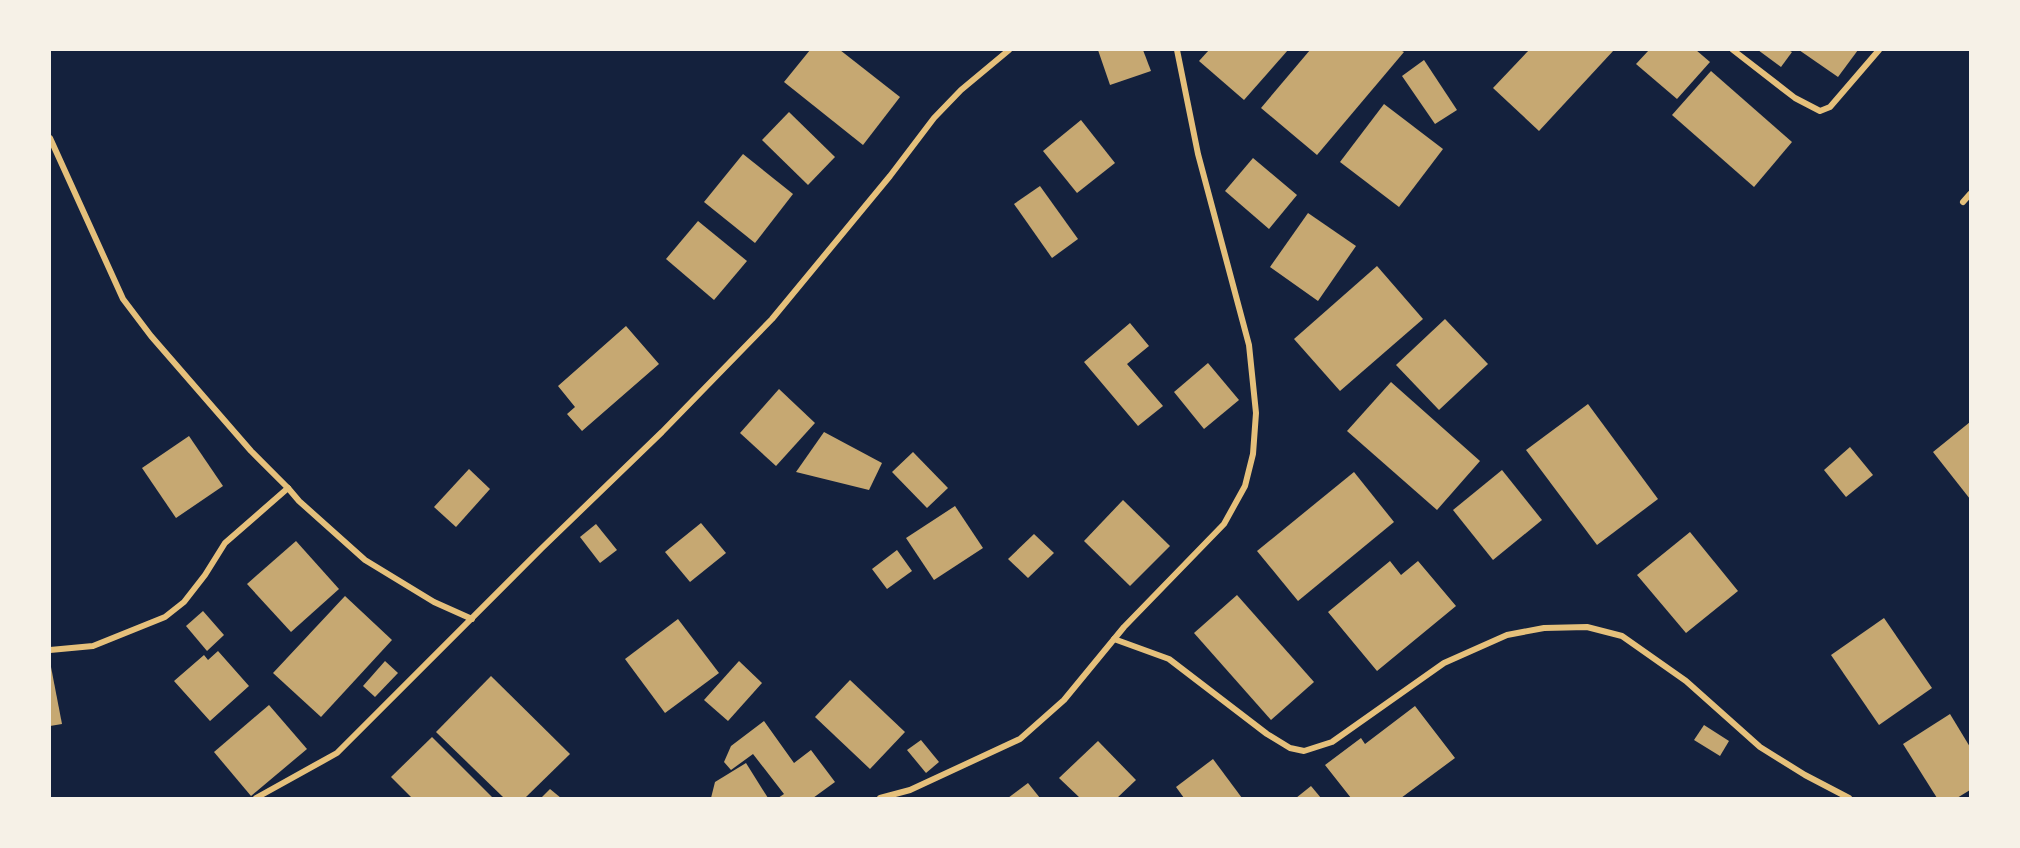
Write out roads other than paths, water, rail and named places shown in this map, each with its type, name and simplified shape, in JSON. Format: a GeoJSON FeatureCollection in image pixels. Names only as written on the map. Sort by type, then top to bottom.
{"type":"FeatureCollection","features":[{"type":"Feature","properties":{"kind":"street"},"geometry":{"type":"LineString","coordinates":[[256,798],[337,753],[662,432],[772,319],[890,176],[934,118],[961,90],[1009,50]]}},
{"type":"Feature","properties":{"kind":"street"},"geometry":{"type":"LineString","coordinates":[[880,798],[910,790],[1020,739],[1064,700],[1114,639],[1224,524],[1245,486],[1252,454],[1256,413],[1249,345],[1198,154],[1177,50]]}},
{"type":"Feature","properties":{"kind":"street"},"geometry":{"type":"LineString","coordinates":[[1733,50],[1795,99],[1820,111],[1830,107],[1880,50]]}},
{"type":"Feature","properties":{"kind":"street"},"geometry":{"type":"LineString","coordinates":[[50,138],[123,299],[151,336],[251,452],[299,501],[365,560],[434,602],[472,619]]}},
{"type":"Feature","properties":{"kind":"street"},"geometry":{"type":"LineString","coordinates":[[1963,202],[1971,194]]}},
{"type":"Feature","properties":{"kind":"street"},"geometry":{"type":"LineString","coordinates":[[50,650],[93,645],[165,617],[184,602],[205,575],[225,543],[288,488]]}},
{"type":"Feature","properties":{"kind":"street"},"geometry":{"type":"LineString","coordinates":[[1114,639],[1168,658],[1267,734],[1290,748],[1304,751],[1332,742],[1444,663],[1507,635],[1544,628],[1587,627],[1622,636],[1686,681],[1761,747],[1805,775],[1849,798]]}}]}
